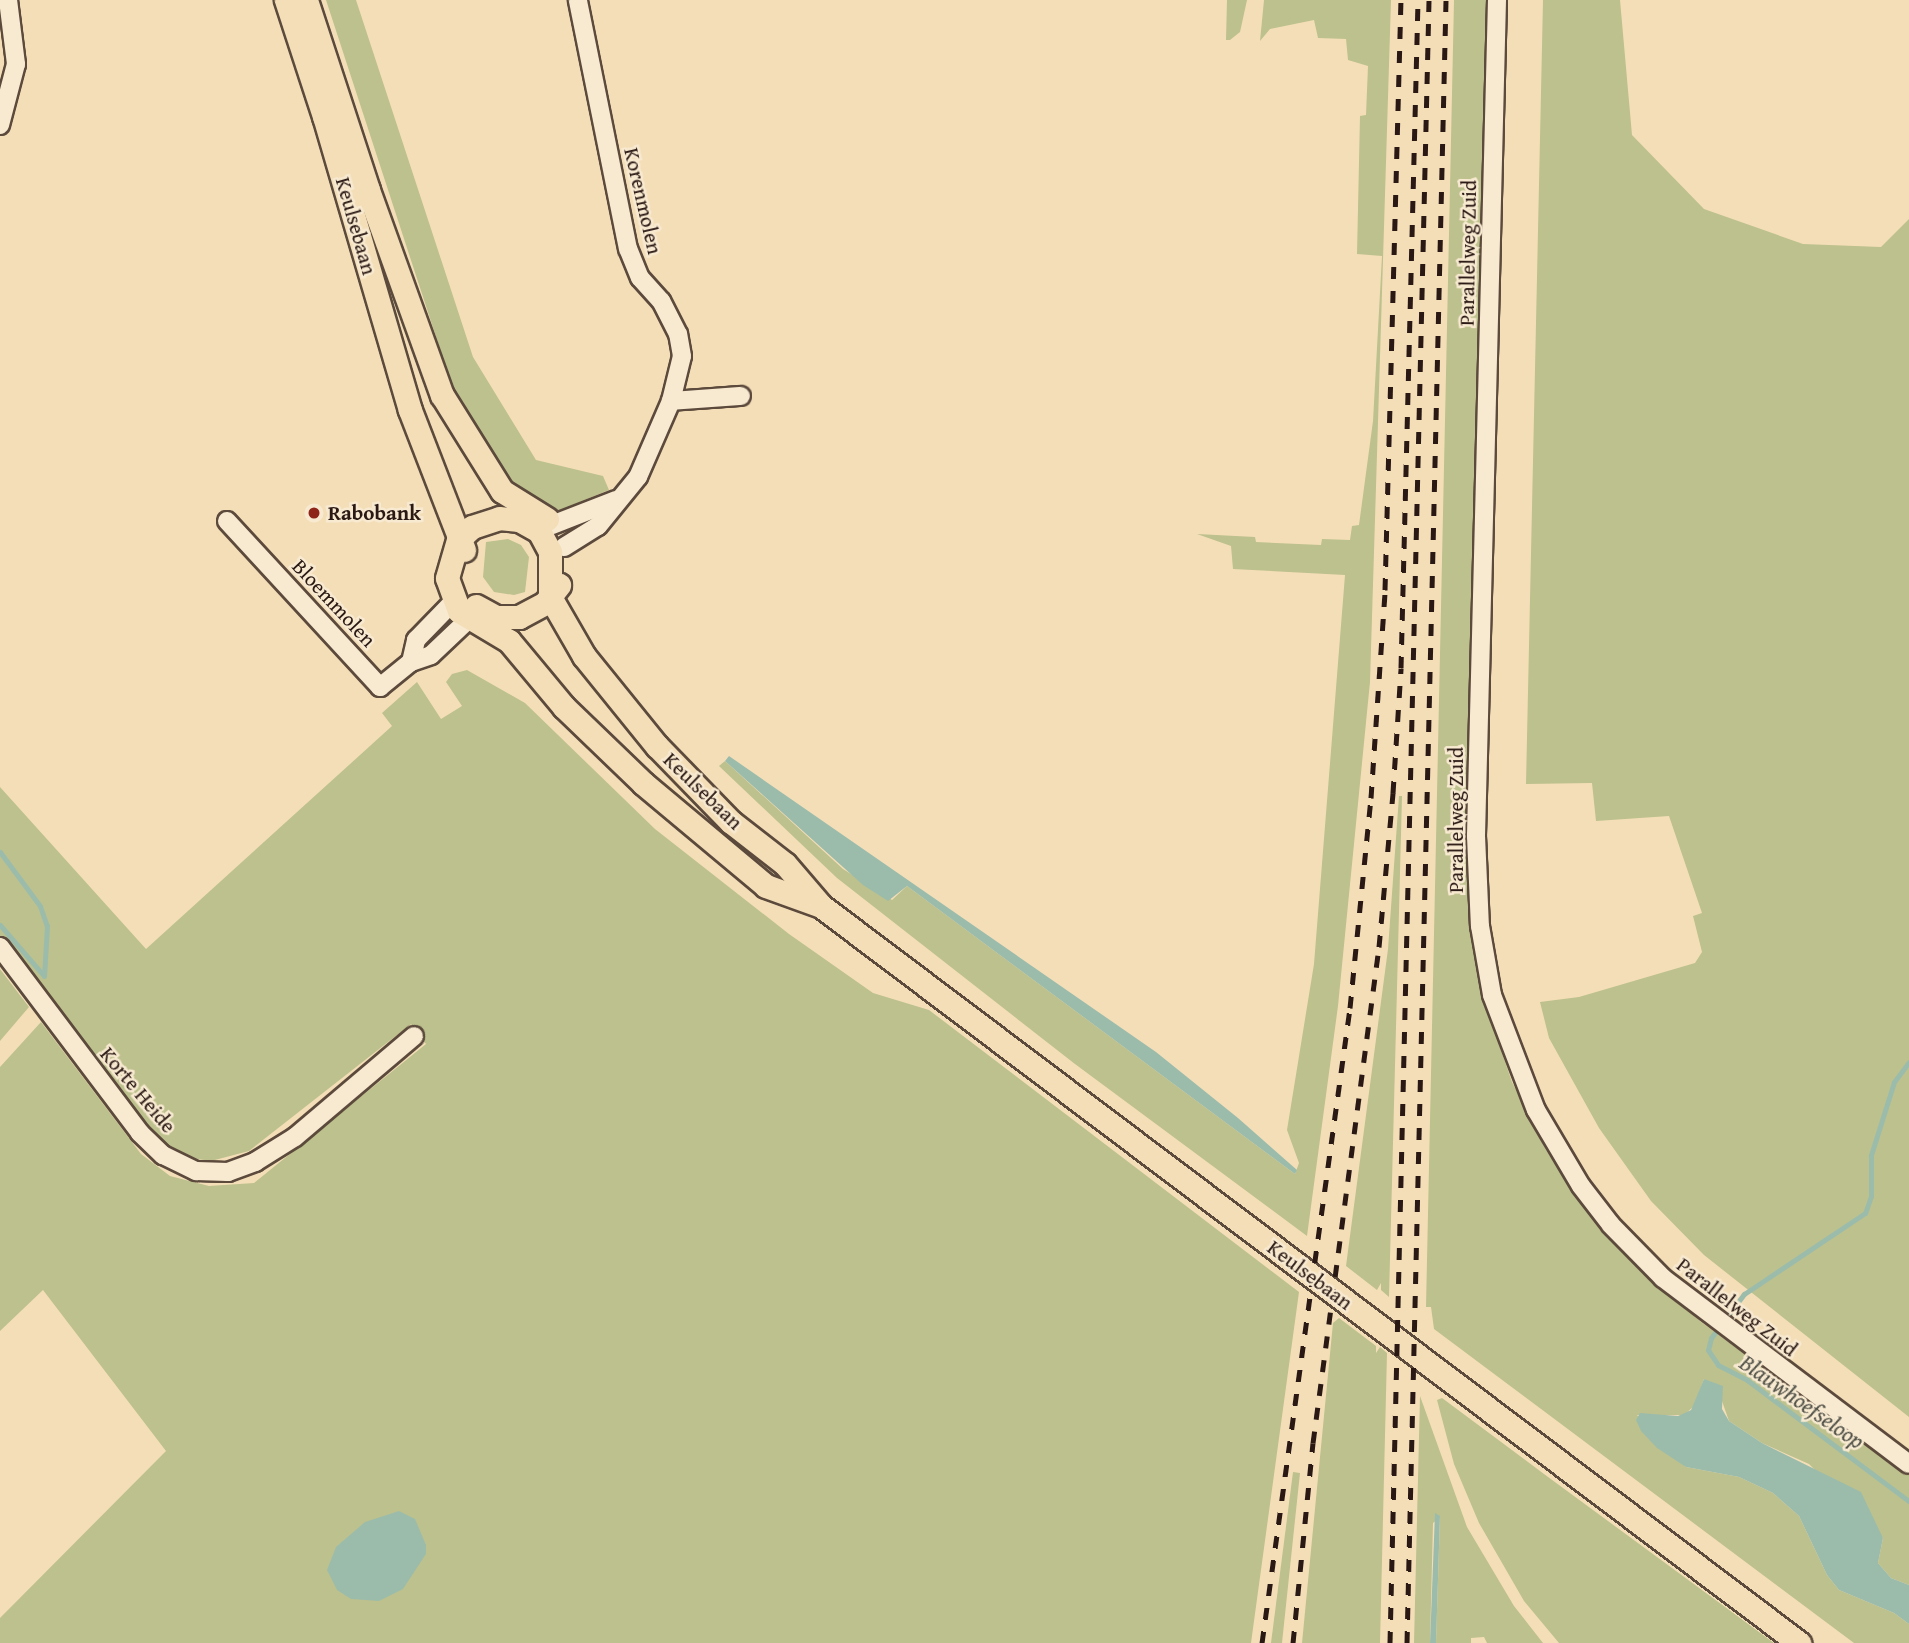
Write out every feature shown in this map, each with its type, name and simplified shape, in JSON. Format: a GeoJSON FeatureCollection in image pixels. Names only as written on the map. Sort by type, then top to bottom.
{"type":"FeatureCollection","features":[{"type":"Feature","properties":{"kind":"main road","name":"Keulsebaan"},"geometry":{"type":"LineString","coordinates":[[286,0],[425,453],[423,468],[457,543]]}},
{"type":"Feature","properties":{"kind":"main road","name":"Keulsebaan"},"geometry":{"type":"LineString","coordinates":[[306,0],[419,338],[461,432],[465,450],[512,511]]}},
{"type":"Feature","properties":{"kind":"main road"},"geometry":{"type":"LineString","coordinates":[[512,511],[546,528],[564,547],[566,563],[554,592],[535,610],[503,626],[453,602],[447,578],[457,543],[480,523],[512,511]]}},
{"type":"Feature","properties":{"kind":"main road"},"geometry":{"type":"LineString","coordinates":[[546,528],[554,592]]}},
{"type":"Feature","properties":{"kind":"main road"},"geometry":{"type":"LineString","coordinates":[[457,543],[460,581],[476,615]]}},
{"type":"Feature","properties":{"kind":"main road","name":"Keulsebaan"},"geometry":{"type":"LineString","coordinates":[[554,592],[593,650],[596,665],[657,746],[731,822],[785,864],[821,906],[1799,1643]]}},
{"type":"Feature","properties":{"kind":"main road","name":"Keulsebaan"},"geometry":{"type":"LineString","coordinates":[[503,626],[581,720],[642,783],[766,886],[821,906]]}},
{"type":"Feature","properties":{"kind":"street"},"geometry":{"type":"LineString","coordinates":[[0,125],[16,64],[8,0]]}},
{"type":"Feature","properties":{"kind":"street","name":"Korenmolen"},"geometry":{"type":"LineString","coordinates":[[564,547],[598,526],[638,477],[671,401],[682,356],[677,334],[661,301],[640,278],[628,249],[578,0]]}},
{"type":"Feature","properties":{"kind":"street","name":"Parallelweg Zuid"},"geometry":{"type":"LineString","coordinates":[[1497,0],[1476,836],[1480,926],[1504,1033],[1556,1147],[1627,1243],[1712,1318],[1909,1464]]}},
{"type":"Feature","properties":{"kind":"street"},"geometry":{"type":"LineString","coordinates":[[671,401],[741,396]]}},
{"type":"Feature","properties":{"kind":"street","name":"Korenmolen"},"geometry":{"type":"LineString","coordinates":[[546,528],[617,500]]}},
{"type":"Feature","properties":{"kind":"street","name":"Bloemmolen"},"geometry":{"type":"LineString","coordinates":[[227,521],[380,687],[411,662],[430,655],[476,615]]}},
{"type":"Feature","properties":{"kind":"street","name":"Bloemmolen"},"geometry":{"type":"LineString","coordinates":[[411,662],[416,640],[453,602]]}},
{"type":"Feature","properties":{"kind":"street","name":"Korte Heide"},"geometry":{"type":"LineString","coordinates":[[0,947],[140,1133],[163,1155],[196,1171],[228,1172],[255,1162],[295,1137],[414,1036]]}},
{"type":"Feature","properties":{"kind":"green space"},"geometry":{"type":"Polygon","coordinates":[[[326,0],[356,0],[473,357],[536,460],[603,476],[609,490],[555,512],[506,485],[457,401],[326,0]]]}},
{"type":"Feature","properties":{"kind":"green space"},"geometry":{"type":"Polygon","coordinates":[[[1227,0],[1247,0],[1240,32],[1230,40],[1226,40],[1227,0]]]}},
{"type":"Feature","properties":{"kind":"green space"},"geometry":{"type":"Polygon","coordinates":[[[1264,0],[1391,0],[1370,682],[1338,1006],[1307,1236],[1075,1064],[837,878],[719,766],[725,761],[843,869],[892,900],[907,886],[1295,1174],[1299,1163],[1287,1130],[1314,964],[1345,575],[1233,569],[1231,546],[1197,534],[1255,537],[1256,542],[1321,545],[1322,539],[1350,540],[1352,526],[1359,525],[1373,421],[1382,256],[1357,254],[1360,116],[1366,115],[1368,66],[1348,60],[1346,39],[1318,38],[1314,20],[1270,29],[1260,41],[1264,0]]]}},
{"type":"Feature","properties":{"kind":"green space"},"geometry":{"type":"Polygon","coordinates":[[[1454,0],[1488,0],[1466,852],[1469,918],[1483,998],[1512,1082],[1546,1150],[1573,1193],[1624,1252],[1701,1322],[1909,1475],[1909,1585],[1891,1578],[1878,1563],[1883,1538],[1809,1464],[1762,1443],[1729,1421],[1722,1401],[1704,1379],[1694,1406],[1684,1415],[1637,1415],[1686,1467],[1739,1477],[1773,1493],[1799,1516],[1827,1575],[1839,1590],[1894,1613],[1909,1624],[1909,1643],[1854,1643],[1434,1329],[1431,1307],[1426,1307],[1454,0]]]}},
{"type":"Feature","properties":{"kind":"green space"},"geometry":{"type":"Polygon","coordinates":[[[1543,0],[1620,0],[1632,135],[1704,209],[1803,244],[1881,247],[1909,219],[1909,1417],[1704,1255],[1651,1201],[1599,1128],[1549,1038],[1540,1002],[1579,997],[1695,963],[1702,952],[1693,916],[1702,913],[1669,816],[1596,821],[1592,783],[1526,784],[1543,0]]]}},
{"type":"Feature","properties":{"kind":"green space"},"geometry":{"type":"Polygon","coordinates":[[[508,539],[521,545],[529,557],[525,592],[514,595],[494,592],[483,577],[486,542],[508,539]]]}},
{"type":"Feature","properties":{"kind":"green space"},"geometry":{"type":"Polygon","coordinates":[[[467,670],[525,703],[655,829],[789,934],[873,993],[929,1010],[1299,1292],[1251,1643],[0,1643],[0,1618],[166,1451],[43,1290],[0,1331],[0,1067],[41,1022],[141,1154],[170,1176],[209,1186],[254,1183],[426,1044],[411,1024],[249,1151],[211,1161],[183,1157],[153,1133],[103,1077],[0,938],[0,787],[146,949],[392,726],[382,713],[417,682],[441,719],[462,706],[446,682],[452,674],[467,670]]]}},
{"type":"Feature","properties":{"kind":"green space"},"geometry":{"type":"Polygon","coordinates":[[[1399,796],[1402,796],[1389,1297],[1381,1290],[1381,1283],[1377,1290],[1346,1266],[1388,949],[1399,796]]]}},
{"type":"Feature","properties":{"kind":"green space"},"geometry":{"type":"Polygon","coordinates":[[[0,969],[29,1007],[0,1041],[0,969]]]}},
{"type":"Feature","properties":{"kind":"green space"},"geometry":{"type":"Polygon","coordinates":[[[1339,1318],[1376,1346],[1376,1353],[1380,1347],[1387,1353],[1380,1643],[1302,1643],[1333,1323],[1339,1318]]]}},
{"type":"Feature","properties":{"kind":"green space"},"geometry":{"type":"Polygon","coordinates":[[[1420,1396],[1467,1527],[1514,1606],[1543,1643],[1487,1643],[1484,1637],[1471,1638],[1471,1643],[1436,1643],[1440,1517],[1433,1523],[1430,1643],[1414,1643],[1420,1396]]]}},
{"type":"Feature","properties":{"kind":"green space"},"geometry":{"type":"Polygon","coordinates":[[[1442,1398],[1774,1643],[1559,1643],[1524,1601],[1479,1523],[1454,1464],[1437,1400],[1442,1398]]]}},
{"type":"Feature","properties":{"kind":"green space"},"geometry":{"type":"Polygon","coordinates":[[[1293,1472],[1300,1473],[1282,1643],[1271,1643],[1293,1472]]]}},
{"type":"Feature","properties":{"kind":"shaded area"},"geometry":{"type":"Polygon","coordinates":[[[729,756],[1156,1052],[1238,1118],[1297,1170],[1295,1174],[907,886],[888,901],[863,885],[725,761],[729,756]]]}},
{"type":"Feature","properties":{"kind":"shaded area"},"geometry":{"type":"Polygon","coordinates":[[[1704,1379],[1723,1386],[1722,1409],[1729,1421],[1762,1443],[1861,1492],[1883,1538],[1878,1563],[1891,1578],[1909,1585],[1909,1624],[1894,1613],[1839,1590],[1827,1575],[1799,1516],[1773,1493],[1739,1477],[1686,1467],[1657,1448],[1641,1431],[1636,1420],[1640,1413],[1678,1416],[1691,1410],[1704,1379]]]}},
{"type":"Feature","properties":{"kind":"shaded area"},"geometry":{"type":"Polygon","coordinates":[[[399,1511],[415,1519],[426,1545],[426,1554],[403,1589],[379,1601],[351,1599],[337,1590],[327,1570],[336,1547],[365,1522],[399,1511]]]}},
{"type":"Feature","properties":{"kind":"shaded area"},"geometry":{"type":"Polygon","coordinates":[[[1435,1513],[1440,1516],[1436,1643],[1430,1643],[1435,1513]]]}},
{"type":"Feature","properties":{"kind":"waterway"},"geometry":{"type":"LineString","coordinates":[[0,852],[40,906],[47,926],[44,976]]}},
{"type":"Feature","properties":{"kind":"waterway"},"geometry":{"type":"LineString","coordinates":[[0,925],[44,976]]}},
{"type":"Feature","properties":{"kind":"waterway","name":"Blauwhoefseloop"},"geometry":{"type":"LineString","coordinates":[[1909,1062],[1894,1082],[1871,1155],[1871,1196],[1865,1213],[1744,1294],[1711,1338],[1708,1350],[1718,1365],[1747,1380],[1909,1501]]}},
{"type":"Feature","properties":{"kind":"railway"},"geometry":{"type":"LineString","coordinates":[[1262,1643],[1350,1008],[1371,798],[1385,590],[1401,0]]}},
{"type":"Feature","properties":{"kind":"railway"},"geometry":{"type":"LineString","coordinates":[[1293,1643],[1313,1443],[1379,947],[1393,793],[1401,668],[1418,0]]}},
{"type":"Feature","properties":{"kind":"railway"},"geometry":{"type":"LineString","coordinates":[[1390,1643],[1429,0]]}},
{"type":"Feature","properties":{"kind":"railway"},"geometry":{"type":"LineString","coordinates":[[1407,1643],[1446,0]]}},
{"type":"Feature","properties":{"kind":"place","name":"Rabobank"},"geometry":{"type":"Point","coordinates":[314,513]}}]}
